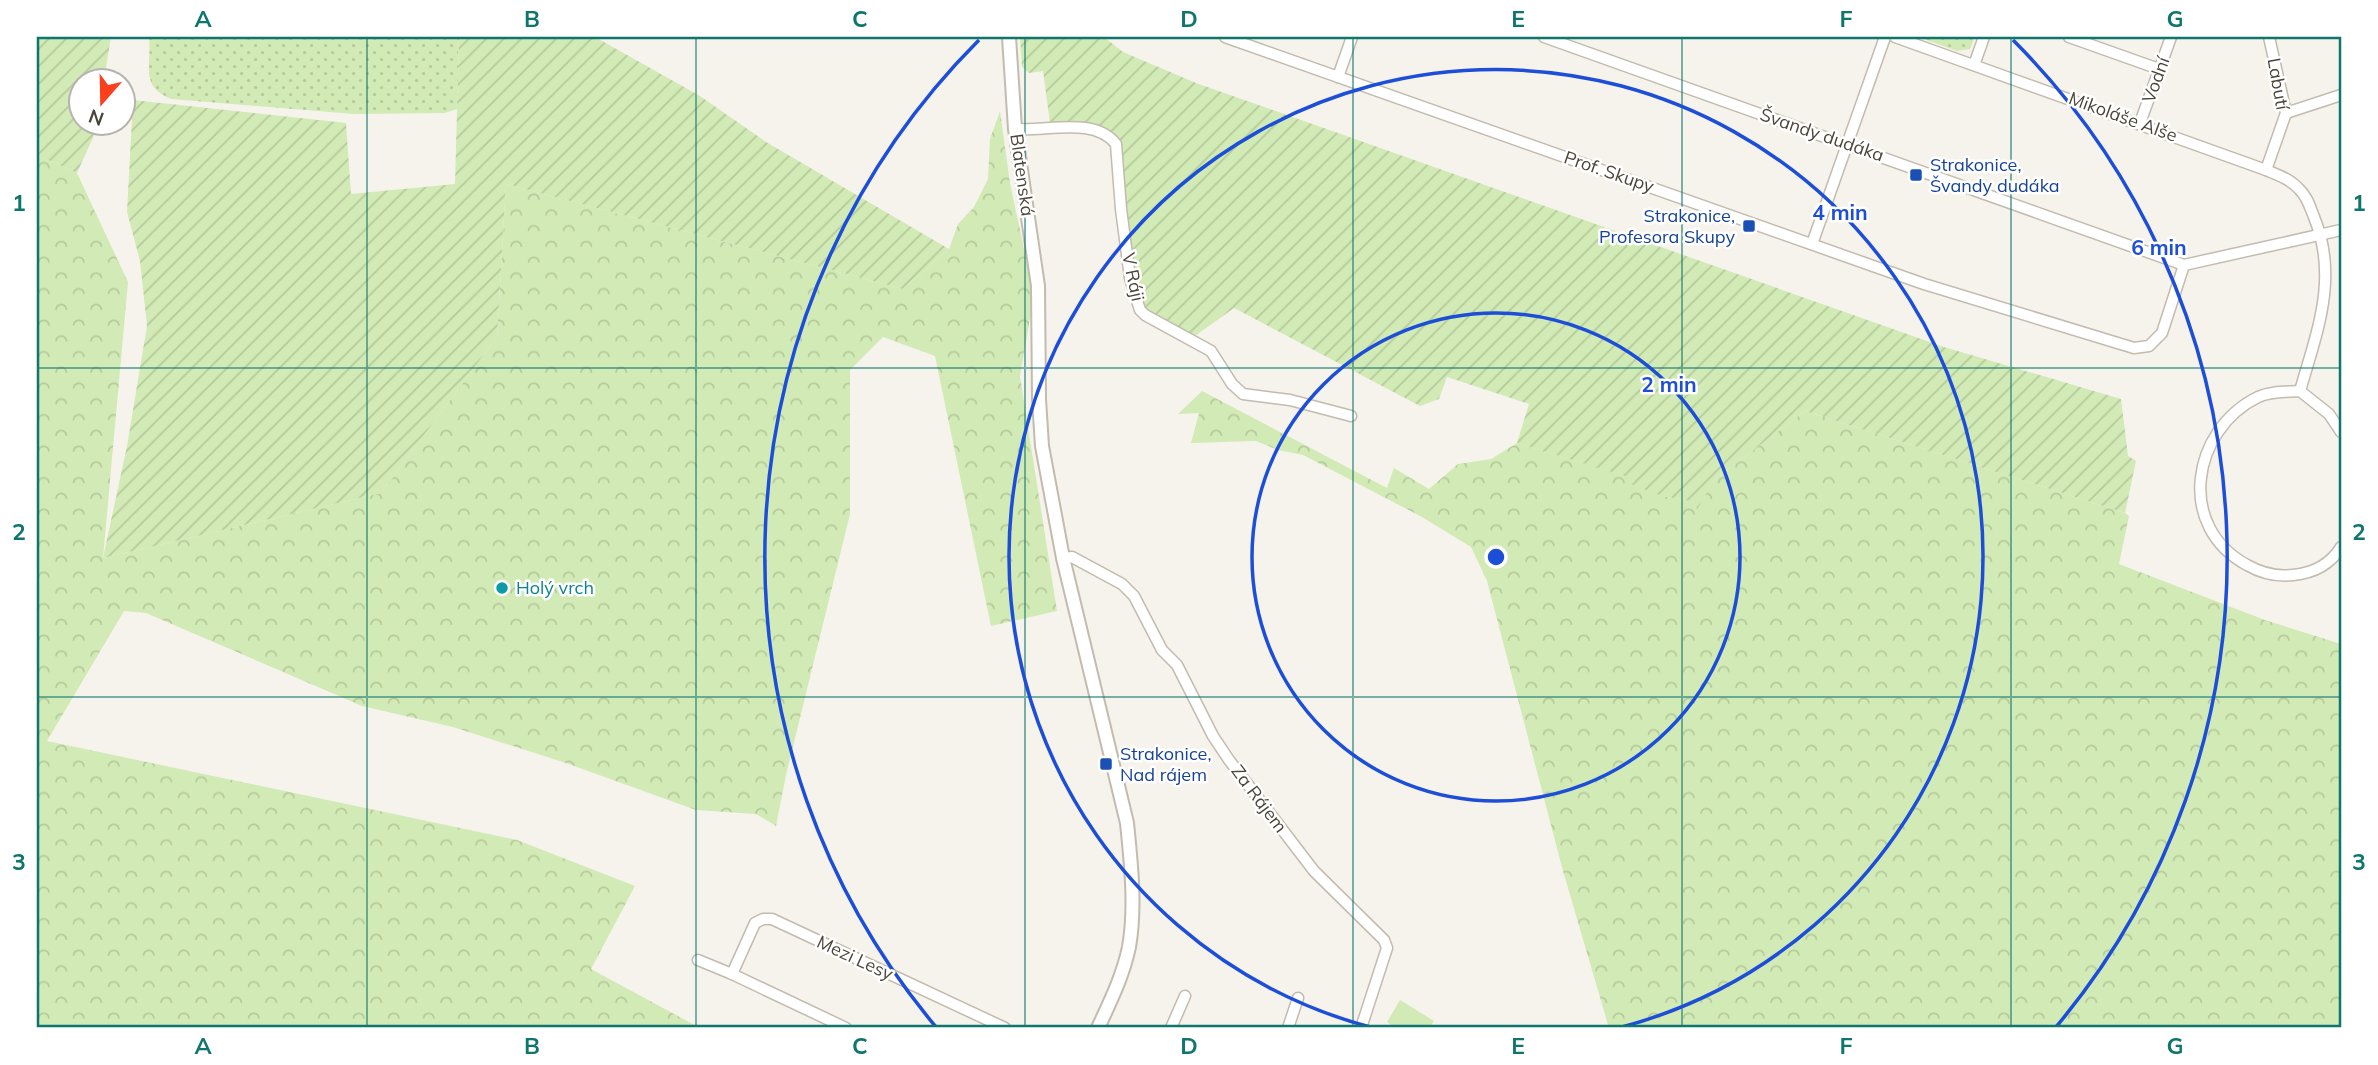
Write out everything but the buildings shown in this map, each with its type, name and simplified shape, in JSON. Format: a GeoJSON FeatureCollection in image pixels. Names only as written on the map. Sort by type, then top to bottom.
{"type":"FeatureCollection","features":[{"type":"Feature","properties":{"kind":"street","name":"Blatenská"},"geometry":{"type":"LineString","coordinates":[[1009,37],[1015,130],[1038,286],[1042,446],[1063,558],[1127,823],[1132,868],[1129,947],[1115,990],[1098,1028]]}},
{"type":"Feature","properties":{"kind":"street","name":"Prof. Skupy"},"geometry":{"type":"LineString","coordinates":[[1225,37],[1924,284],[2134,348],[2149,346],[2162,333],[2184,265]]}},
{"type":"Feature","properties":{"kind":"street"},"geometry":{"type":"LineString","coordinates":[[1338,77],[1352,37]]}},
{"type":"Feature","properties":{"kind":"street","name":"Švandy dudáka"},"geometry":{"type":"LineString","coordinates":[[1544,37],[2184,265]]}},
{"type":"Feature","properties":{"kind":"street"},"geometry":{"type":"LineString","coordinates":[[1812,244],[1885,37]]}},
{"type":"Feature","properties":{"kind":"street","name":"Mikoláše Alše"},"geometry":{"type":"LineString","coordinates":[[1895,37],[2266,170],[2302,191],[2321,234],[2326,275],[2325,304],[2300,391]]}},
{"type":"Feature","properties":{"kind":"street"},"geometry":{"type":"LineString","coordinates":[[1974,65],[1984,37]]}},
{"type":"Feature","properties":{"kind":"street"},"geometry":{"type":"LineString","coordinates":[[2069,37],[2159,69]]}},
{"type":"Feature","properties":{"kind":"street","name":"Vodní"},"geometry":{"type":"LineString","coordinates":[[2140,123],[2171,37]]}},
{"type":"Feature","properties":{"kind":"street","name":"Labutí"},"geometry":{"type":"LineString","coordinates":[[2266,170],[2286,113],[2269,37]]}},
{"type":"Feature","properties":{"kind":"street"},"geometry":{"type":"LineString","coordinates":[[2286,113],[2341,95]]}},
{"type":"Feature","properties":{"kind":"street","name":"V Ráji"},"geometry":{"type":"LineString","coordinates":[[1015,130],[1094,130],[1103,133],[1116,144],[1130,278],[1137,302],[1145,315],[1210,351],[1231,384],[1242,394],[1290,400],[1351,416]]}},
{"type":"Feature","properties":{"kind":"street"},"geometry":{"type":"LineString","coordinates":[[2184,265],[2341,230]]}},
{"type":"Feature","properties":{"kind":"street"},"geometry":{"type":"LineString","coordinates":[[2341,432],[2329,414],[2300,391],[2260,396],[2231,417],[2211,444],[2201,473],[2199,494],[2202,514],[2209,530],[2234,556],[2258,571],[2286,576],[2316,570],[2326,564],[2341,547]]}},
{"type":"Feature","properties":{"kind":"street","name":"Za Rájem"},"geometry":{"type":"LineString","coordinates":[[1063,558],[1072,556],[1122,584],[1134,596],[1163,650],[1177,665],[1213,736],[1229,760],[1314,871],[1384,940],[1387,948],[1361,1028]]}},
{"type":"Feature","properties":{"kind":"street","name":"Mezi Lesy"},"geometry":{"type":"LineString","coordinates":[[732,974],[755,923],[772,919],[1005,1028]]}},
{"type":"Feature","properties":{"kind":"street"},"geometry":{"type":"LineString","coordinates":[[698,960],[846,1028]]}},
{"type":"Feature","properties":{"kind":"street"},"geometry":{"type":"LineString","coordinates":[[1171,1028],[1185,996]]}},
{"type":"Feature","properties":{"kind":"street"},"geometry":{"type":"LineString","coordinates":[[1288,1028],[1298,998]]}},
{"type":"Feature","properties":{"kind":"green space"},"geometry":{"type":"Polygon","coordinates":[[[37,37],[111,37],[106,66],[66,66],[66,136],[94,136],[77,173],[37,155],[37,37]]]}},
{"type":"Feature","properties":{"kind":"green space"},"geometry":{"type":"Polygon","coordinates":[[[149,37],[459,37],[457,109],[445,113],[354,114],[171,99],[154,88],[151,81],[149,37]]]}},
{"type":"Feature","properties":{"kind":"green space"},"geometry":{"type":"Polygon","coordinates":[[[459,37],[595,37],[700,96],[766,142],[949,249],[903,289],[506,184],[497,337],[381,493],[103,558],[127,446],[147,326],[140,261],[127,212],[131,136],[136,136],[136,100],[346,123],[351,194],[455,184],[459,37]]]}},
{"type":"Feature","properties":{"kind":"green space"},"geometry":{"type":"Polygon","coordinates":[[[1020,37],[1104,37],[1123,52],[1196,83],[1944,347],[2121,399],[2128,456],[2136,461],[2125,513],[1805,411],[1713,481],[1697,510],[1695,502],[1662,496],[1628,483],[1628,477],[1517,443],[1529,404],[1447,377],[1439,399],[1420,406],[1234,308],[1195,336],[1150,321],[1134,299],[1118,152],[1102,129],[1050,123],[1043,71],[1029,73],[1022,67],[1020,37]]]}},
{"type":"Feature","properties":{"kind":"green space"},"geometry":{"type":"Polygon","coordinates":[[[1918,37],[1975,37],[1970,49],[1957,51],[1918,37]]]}},
{"type":"Feature","properties":{"kind":"green space"},"geometry":{"type":"Polygon","coordinates":[[[1000,111],[1010,183],[1034,296],[1020,376],[1057,611],[991,626],[935,356],[883,337],[850,370],[850,514],[776,826],[756,814],[696,810],[563,762],[453,727],[362,706],[146,613],[124,611],[47,741],[517,840],[635,886],[591,969],[700,1028],[37,1028],[37,155],[77,173],[128,282],[103,558],[381,493],[497,337],[506,184],[903,289],[949,249],[958,224],[974,207],[988,179],[990,139],[1000,111]]]}},
{"type":"Feature","properties":{"kind":"green space"},"geometry":{"type":"Polygon","coordinates":[[[1202,391],[1387,488],[1394,468],[1429,489],[1458,464],[1491,459],[1517,443],[1629,477],[1662,496],[1696,502],[1697,509],[1713,481],[1805,411],[2125,513],[2129,516],[2119,564],[2265,620],[2341,644],[2341,1028],[1609,1028],[1563,871],[1487,581],[1471,547],[1422,517],[1303,455],[1278,450],[1256,441],[1191,443],[1199,413],[1178,414],[1202,391]]]}},
{"type":"Feature","properties":{"kind":"green space"},"geometry":{"type":"Polygon","coordinates":[[[1400,1000],[1434,1021],[1429,1028],[1396,1028],[1387,1022],[1400,1000]]]}},
{"type":"Feature","properties":{"kind":"place","name":"Strakonice, Švandy dudáka"},"geometry":{"type":"Point","coordinates":[1916,175]}},
{"type":"Feature","properties":{"kind":"place","name":"Strakonice, Profesora Skupy"},"geometry":{"type":"Point","coordinates":[1749,226]}},
{"type":"Feature","properties":{"kind":"place","name":"Holý vrch"},"geometry":{"type":"Point","coordinates":[502,588]}},
{"type":"Feature","properties":{"kind":"place","name":"Strakonice, Nad rájem"},"geometry":{"type":"Point","coordinates":[1106,764]}}]}
